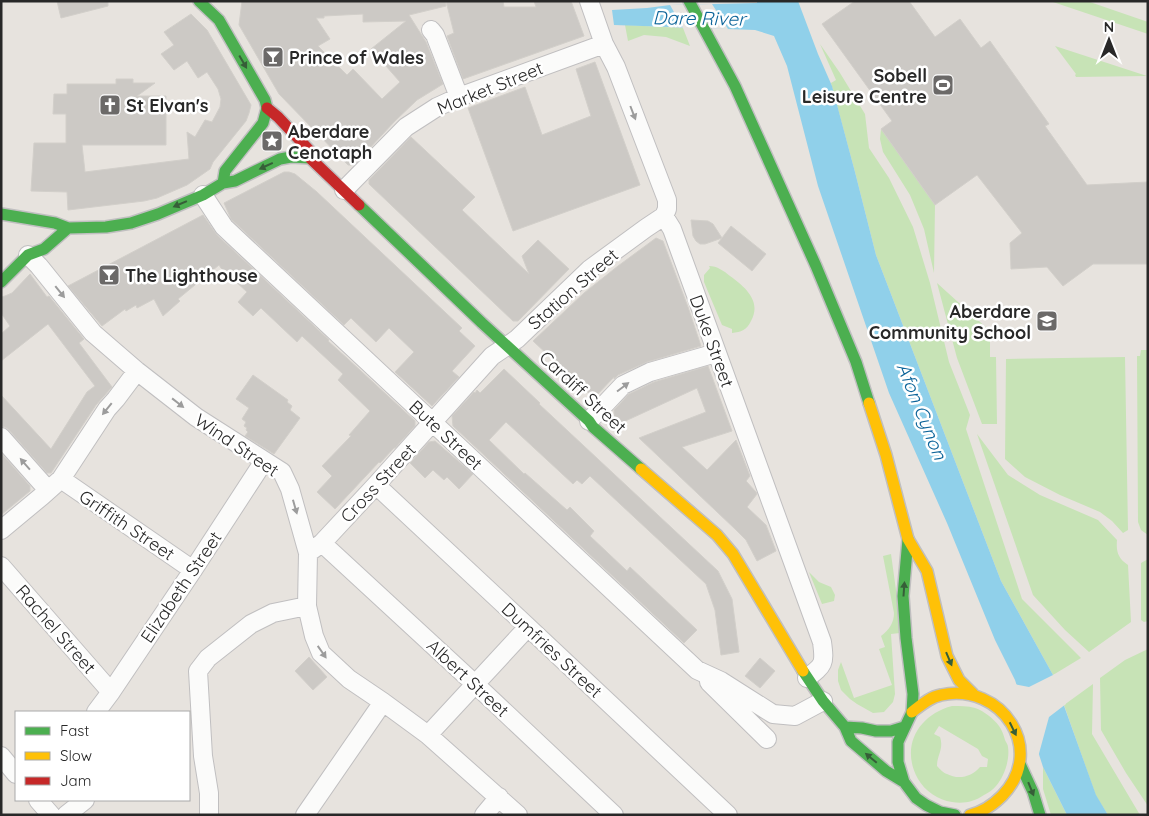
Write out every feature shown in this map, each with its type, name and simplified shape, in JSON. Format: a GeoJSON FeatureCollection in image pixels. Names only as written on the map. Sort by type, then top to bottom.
{"type":"FeatureCollection","features":[{"type":"Feature","properties":{"kind":"main road"},"geometry":{"type":"LineString","coordinates":[[199,1],[219,20],[265,100],[267,108],[263,122],[225,171],[223,182]]}},
{"type":"Feature","properties":{"kind":"main road"},"geometry":{"type":"LineString","coordinates":[[689,1],[735,86],[816,266],[856,362],[886,455],[908,539],[927,571],[947,656],[959,680],[973,694]]}},
{"type":"Feature","properties":{"kind":"main road","name":"Cardiff Street"},"geometry":{"type":"LineString","coordinates":[[267,108],[278,116],[310,151],[310,158],[507,346],[589,421],[593,427],[717,535],[733,554],[807,678],[845,727],[851,741],[886,771],[904,782]]}},
{"type":"Feature","properties":{"kind":"main road"},"geometry":{"type":"LineString","coordinates":[[1,214],[20,221],[55,223],[68,228],[106,227],[158,214],[203,195],[223,182],[234,182],[280,159],[291,157],[310,158]]}},
{"type":"Feature","properties":{"kind":"main road"},"geometry":{"type":"LineString","coordinates":[[1,282],[25,249],[44,248],[68,228]]}},
{"type":"Feature","properties":{"kind":"main road"},"geometry":{"type":"LineString","coordinates":[[908,539],[903,596],[913,694],[912,712],[898,742],[898,762],[904,782],[916,798],[929,810],[955,815]]}},
{"type":"Feature","properties":{"kind":"main road"},"geometry":{"type":"LineString","coordinates":[[912,712],[940,695],[957,692],[973,694],[990,701],[1006,714],[1016,731],[1020,749],[1020,764],[1014,780],[996,807],[975,814]]}},
{"type":"Feature","properties":{"kind":"main road"},"geometry":{"type":"LineString","coordinates":[[845,727],[862,728],[876,732],[904,727]]}},
{"type":"Feature","properties":{"kind":"main road"},"geometry":{"type":"LineString","coordinates":[[1020,764],[1033,792],[1040,815]]}},
{"type":"Feature","properties":{"kind":"street","name":"Duke Street"},"geometry":{"type":"LineString","coordinates":[[589,1],[604,44],[616,67],[667,200],[667,209],[664,216],[672,229],[822,642],[824,658],[820,668],[807,678]]}},
{"type":"Feature","properties":{"kind":"street"},"geometry":{"type":"LineString","coordinates":[[431,30],[435,35],[459,96]]}},
{"type":"Feature","properties":{"kind":"street","name":"Market Street"},"geometry":{"type":"LineString","coordinates":[[344,190],[406,127],[437,107],[459,96],[604,44]]}},
{"type":"Feature","properties":{"kind":"street","name":"Bute Street"},"geometry":{"type":"LineString","coordinates":[[203,195],[224,228],[433,422],[767,738]]}},
{"type":"Feature","properties":{"kind":"street","name":"Station Street"},"geometry":{"type":"LineString","coordinates":[[507,346],[517,340],[590,268],[664,216]]}},
{"type":"Feature","properties":{"kind":"street","name":"Wind Street"},"geometry":{"type":"LineString","coordinates":[[25,249],[93,333],[136,371],[196,417],[282,472],[315,548],[307,606],[314,636],[321,653],[348,679],[384,702],[428,735],[518,815]]}},
{"type":"Feature","properties":{"kind":"street","name":"Cross Street"},"geometry":{"type":"LineString","coordinates":[[315,548],[376,486],[492,356],[507,346]]}},
{"type":"Feature","properties":{"kind":"street"},"geometry":{"type":"LineString","coordinates":[[589,421],[623,385],[650,372],[716,353]]}},
{"type":"Feature","properties":{"kind":"street"},"geometry":{"type":"LineString","coordinates":[[1,530],[55,485],[107,408],[116,399],[136,371]]}},
{"type":"Feature","properties":{"kind":"street","name":"Griffith Street"},"geometry":{"type":"LineString","coordinates":[[1,437],[55,485],[193,570]]}},
{"type":"Feature","properties":{"kind":"street","name":"Elizabeth Street"},"geometry":{"type":"LineString","coordinates":[[97,711],[193,570],[264,461]]}},
{"type":"Feature","properties":{"kind":"street","name":"Dumfries Street"},"geometry":{"type":"LineString","coordinates":[[376,486],[728,815]]}},
{"type":"Feature","properties":{"kind":"street","name":"Albert Street"},"geometry":{"type":"LineString","coordinates":[[315,548],[476,685],[614,815]]}},
{"type":"Feature","properties":{"kind":"street","name":"Rachel Street"},"geometry":{"type":"LineString","coordinates":[[1,566],[111,692]]}},
{"type":"Feature","properties":{"kind":"street"},"geometry":{"type":"LineString","coordinates":[[209,815],[198,672],[208,658],[251,624],[273,613],[307,606]]}},
{"type":"Feature","properties":{"kind":"street"},"geometry":{"type":"LineString","coordinates":[[428,735],[528,627]]}},
{"type":"Feature","properties":{"kind":"street","name":"Bute Street"},"geometry":{"type":"LineString","coordinates":[[696,670],[721,681],[773,714],[795,716],[823,701]]}},
{"type":"Feature","properties":{"kind":"street"},"geometry":{"type":"LineString","coordinates":[[305,815],[384,702]]}},
{"type":"Feature","properties":{"kind":"street"},"geometry":{"type":"LineString","coordinates":[[484,815],[499,798]]}},
{"type":"Feature","properties":{"kind":"street"},"geometry":{"type":"LineString","coordinates":[[39,801],[51,815]]}},
{"type":"Feature","properties":{"kind":"street"},"geometry":{"type":"LineString","coordinates":[[66,815],[84,801]]}},
{"type":"Feature","properties":{"kind":"green space"},"geometry":{"type":"Polygon","coordinates":[[[1050,1],[1087,1],[1148,22],[1148,34],[1050,1]]]}},
{"type":"Feature","properties":{"kind":"green space"},"geometry":{"type":"Polygon","coordinates":[[[625,25],[683,28],[690,46],[666,37],[644,35],[628,41],[625,25]]]}},
{"type":"Feature","properties":{"kind":"green space"},"geometry":{"type":"Polygon","coordinates":[[[820,44],[865,114],[869,148],[889,178],[913,227],[930,283],[949,362],[970,415],[966,429],[1022,599],[1081,658],[1053,675],[1001,581],[876,255],[831,83],[836,80],[820,44]]]}},
{"type":"Feature","properties":{"kind":"green space"},"geometry":{"type":"Polygon","coordinates":[[[1055,46],[1147,76],[1076,77],[1076,74],[1055,46]]]}},
{"type":"Feature","properties":{"kind":"green space"},"geometry":{"type":"Polygon","coordinates":[[[881,129],[935,205],[934,273],[924,229],[910,195],[883,152],[880,139],[881,129]]]}},
{"type":"Feature","properties":{"kind":"green space"},"geometry":{"type":"Polygon","coordinates":[[[709,266],[725,272],[750,295],[753,301],[754,314],[748,327],[743,330],[732,333],[732,329],[722,325],[704,282],[704,275],[710,268],[709,266]]]}},
{"type":"Feature","properties":{"kind":"green space"},"geometry":{"type":"Polygon","coordinates":[[[937,283],[990,331],[990,357],[996,357],[997,424],[982,424],[957,358],[937,283]]]}},
{"type":"Feature","properties":{"kind":"green space"},"geometry":{"type":"Polygon","coordinates":[[[1141,350],[1148,350],[1148,535],[1141,530],[1138,522],[1137,356],[1140,356],[1141,350]]]}},
{"type":"Feature","properties":{"kind":"green space"},"geometry":{"type":"Polygon","coordinates":[[[1125,357],[1128,530],[1123,533],[1100,512],[1060,495],[1025,477],[1005,459],[1006,359],[1125,357]]]}},
{"type":"Feature","properties":{"kind":"green space"},"geometry":{"type":"Polygon","coordinates":[[[977,434],[1008,475],[1040,495],[1098,520],[1117,540],[1118,554],[1128,565],[1131,622],[1089,652],[1065,630],[1033,595],[977,434]]]}},
{"type":"Feature","properties":{"kind":"green space"},"geometry":{"type":"Polygon","coordinates":[[[891,554],[900,633],[891,634],[895,694],[893,702],[884,712],[873,713],[850,699],[841,690],[838,681],[838,670],[841,662],[854,698],[892,685],[879,649],[885,647],[881,636],[891,626],[894,617],[883,556],[891,554]]]}},
{"type":"Feature","properties":{"kind":"green space"},"geometry":{"type":"Polygon","coordinates":[[[1148,559],[1148,621],[1144,622],[1141,620],[1141,563],[1148,559]]]}},
{"type":"Feature","properties":{"kind":"green space"},"geometry":{"type":"Polygon","coordinates":[[[809,572],[819,582],[831,587],[835,595],[834,601],[822,604],[809,572]]]}},
{"type":"Feature","properties":{"kind":"green space"},"geometry":{"type":"Polygon","coordinates":[[[1148,649],[1148,806],[1101,730],[1100,678],[1125,660],[1148,649]]]}},
{"type":"Feature","properties":{"kind":"green space"},"geometry":{"type":"Polygon","coordinates":[[[1093,684],[1092,734],[1140,815],[1108,815],[1096,796],[1064,705],[1093,684]]]}},
{"type":"Feature","properties":{"kind":"green space"},"geometry":{"type":"Polygon","coordinates":[[[952,706],[967,706],[982,711],[999,726],[1008,745],[1007,763],[999,782],[989,792],[968,802],[956,803],[937,797],[921,783],[913,767],[912,744],[916,734],[930,717],[940,710],[952,706]],[[939,726],[934,734],[940,737],[941,741],[937,766],[944,773],[951,776],[969,775],[980,767],[987,767],[988,759],[982,756],[978,749],[939,726]]]}},
{"type":"Feature","properties":{"kind":"green space"},"geometry":{"type":"Polygon","coordinates":[[[1043,767],[1067,815],[1051,815],[1043,789],[1043,767]]]}},
{"type":"Feature","properties":{"kind":"water"},"geometry":{"type":"Polygon","coordinates":[[[757,1],[798,1],[832,86],[876,255],[1001,581],[1053,675],[1096,795],[1108,815],[1067,815],[1043,767],[1015,680],[995,640],[947,523],[889,393],[818,186],[787,66],[774,36],[755,30],[614,25],[612,10],[670,5],[757,3],[757,1]]]}},
{"type":"Feature","properties":{"kind":"pier"},"geometry":{"type":"Polygon","coordinates":[[[712,4],[728,29],[683,28],[670,5],[712,4]]]}},
{"type":"Feature","properties":{"kind":"pier"},"geometry":{"type":"Polygon","coordinates":[[[1055,674],[1066,704],[1049,717],[1038,757],[1014,684],[1029,687],[1055,674]]]}},
{"type":"Feature","properties":{"kind":"building"},"geometry":{"type":"Polygon","coordinates":[[[57,1],[108,1],[108,6],[61,18],[57,1]]]}},
{"type":"Feature","properties":{"kind":"building"},"geometry":{"type":"Polygon","coordinates":[[[242,1],[446,1],[446,6],[409,15],[426,42],[443,84],[417,100],[354,165],[348,165],[279,94],[239,25],[242,1]],[[363,14],[316,18],[330,39],[318,46],[347,75],[353,69],[382,99],[400,82],[371,49],[406,21],[363,22],[363,14]]]}},
{"type":"Feature","properties":{"kind":"building"},"geometry":{"type":"Polygon","coordinates":[[[446,1],[503,1],[504,7],[536,7],[534,1],[571,1],[584,36],[463,79],[447,36],[454,33],[446,1]]]}},
{"type":"Feature","properties":{"kind":"building","name":"Sobell Leisure Centre"},"geometry":{"type":"Polygon","coordinates":[[[855,1],[909,1],[935,37],[960,19],[981,48],[990,41],[1049,124],[1045,126],[1087,185],[1148,182],[1148,264],[1093,264],[1063,286],[1047,267],[1011,269],[1010,243],[1022,233],[977,175],[935,205],[881,129],[892,121],[822,24],[855,1]]]}},
{"type":"Feature","properties":{"kind":"building"},"geometry":{"type":"Polygon","coordinates":[[[191,14],[207,30],[251,105],[246,121],[213,162],[210,169],[187,185],[157,198],[144,201],[68,210],[67,192],[31,191],[34,143],[66,143],[66,114],[53,114],[54,94],[67,94],[67,84],[116,84],[116,79],[133,79],[133,83],[155,83],[137,96],[166,96],[166,145],[82,145],[85,172],[189,159],[187,132],[195,137],[205,120],[212,122],[220,107],[221,99],[218,89],[207,72],[198,78],[187,61],[174,70],[161,54],[174,45],[164,32],[191,14]]]}},
{"type":"Feature","properties":{"kind":"building"},"geometry":{"type":"Polygon","coordinates":[[[595,62],[640,185],[513,231],[468,108],[525,87],[542,135],[591,116],[576,69],[595,62]]]}},
{"type":"Feature","properties":{"kind":"building"},"geometry":{"type":"Polygon","coordinates":[[[411,137],[475,197],[462,210],[529,274],[522,256],[538,240],[569,269],[518,321],[513,321],[369,184],[369,180],[411,137]]]}},
{"type":"Feature","properties":{"kind":"building"},"geometry":{"type":"Polygon","coordinates":[[[284,172],[295,174],[317,192],[462,328],[459,331],[475,346],[452,371],[459,377],[432,406],[395,372],[414,352],[389,328],[376,342],[351,318],[344,325],[231,219],[224,203],[284,172]]]}},
{"type":"Feature","properties":{"kind":"building"},"geometry":{"type":"Polygon","coordinates":[[[203,215],[217,235],[415,421],[415,426],[395,448],[379,462],[335,509],[317,492],[332,476],[322,466],[351,436],[349,435],[370,411],[338,380],[343,374],[302,336],[297,342],[261,308],[253,316],[238,302],[247,292],[219,265],[178,299],[180,301],[163,316],[154,299],[137,308],[136,305],[126,311],[125,309],[102,326],[68,286],[203,215]]]}},
{"type":"Feature","properties":{"kind":"building"},"geometry":{"type":"Polygon","coordinates":[[[691,220],[708,221],[713,224],[722,238],[700,244],[693,236],[691,220]]]}},
{"type":"Feature","properties":{"kind":"building"},"geometry":{"type":"Polygon","coordinates":[[[731,226],[766,254],[752,271],[718,243],[731,226]]]}},
{"type":"Feature","properties":{"kind":"building"},"geometry":{"type":"Polygon","coordinates":[[[656,238],[663,241],[701,346],[647,362],[618,375],[594,398],[533,341],[584,293],[656,238]]]}},
{"type":"Feature","properties":{"kind":"building"},"geometry":{"type":"Polygon","coordinates":[[[30,274],[47,297],[49,296],[84,339],[79,343],[112,387],[96,405],[51,473],[47,473],[9,430],[1,427],[1,395],[51,449],[87,392],[95,386],[48,324],[1,361],[1,334],[10,326],[1,313],[1,297],[12,293],[30,274]]]}},
{"type":"Feature","properties":{"kind":"building"},"geometry":{"type":"Polygon","coordinates":[[[708,366],[732,431],[682,447],[707,470],[736,440],[750,476],[746,481],[757,494],[747,507],[766,525],[776,551],[757,561],[746,540],[639,438],[706,412],[697,388],[621,423],[614,416],[614,410],[629,394],[654,382],[708,366]]]}},
{"type":"Feature","properties":{"kind":"building"},"geometry":{"type":"Polygon","coordinates":[[[504,369],[718,571],[732,599],[739,652],[721,655],[715,610],[706,584],[590,476],[582,484],[577,480],[573,484],[506,422],[489,440],[524,474],[567,510],[570,507],[594,531],[590,536],[627,571],[630,567],[697,630],[684,643],[453,426],[452,416],[474,392],[477,390],[480,393],[504,369]]]}},
{"type":"Feature","properties":{"kind":"building"},"geometry":{"type":"Polygon","coordinates":[[[253,375],[288,400],[287,402],[292,406],[290,410],[300,418],[274,454],[245,436],[248,432],[244,426],[246,422],[242,419],[249,408],[236,399],[253,375]]]}},
{"type":"Feature","properties":{"kind":"building"},"geometry":{"type":"Polygon","coordinates":[[[435,441],[473,474],[459,489],[447,477],[444,480],[433,470],[425,478],[410,463],[429,442],[435,441]]]}},
{"type":"Feature","properties":{"kind":"building"},"geometry":{"type":"Polygon","coordinates":[[[1,453],[30,486],[30,491],[1,515],[1,453]]]}},
{"type":"Feature","properties":{"kind":"building"},"geometry":{"type":"Polygon","coordinates":[[[309,657],[327,677],[313,690],[295,671],[309,657]]]}},
{"type":"Feature","properties":{"kind":"building"},"geometry":{"type":"Polygon","coordinates":[[[760,658],[775,671],[760,688],[745,676],[760,658]]]}},
{"type":"Feature","properties":{"kind":"traffic: fast"},"geometry":{"type":"LineString","coordinates":[[1,214],[55,223],[68,228],[106,227],[131,223],[158,214],[203,195],[223,183],[225,171],[263,123],[267,108],[265,100],[219,20],[199,1]]}},
{"type":"Feature","properties":{"kind":"traffic: fast"},"geometry":{"type":"LineString","coordinates":[[689,1],[735,86],[816,266],[856,362],[869,403]]}},
{"type":"Feature","properties":{"kind":"traffic: fast"},"geometry":{"type":"LineString","coordinates":[[223,183],[235,181],[280,159],[291,157],[310,158]]}},
{"type":"Feature","properties":{"kind":"traffic: fast"},"geometry":{"type":"LineString","coordinates":[[359,205],[482,323],[589,421],[593,427],[641,469]]}},
{"type":"Feature","properties":{"kind":"traffic: fast"},"geometry":{"type":"LineString","coordinates":[[1,282],[28,255],[44,249],[68,228]]}},
{"type":"Feature","properties":{"kind":"traffic: fast"},"geometry":{"type":"LineString","coordinates":[[908,539],[903,596],[913,694],[912,712],[898,742],[898,762],[904,782],[916,798],[940,812],[955,815]]}},
{"type":"Feature","properties":{"kind":"traffic: fast"},"geometry":{"type":"LineString","coordinates":[[803,671],[823,701],[845,727],[851,741],[886,771],[904,782]]}},
{"type":"Feature","properties":{"kind":"traffic: fast"},"geometry":{"type":"LineString","coordinates":[[845,727],[876,731],[891,731],[904,727]]}},
{"type":"Feature","properties":{"kind":"traffic: fast"},"geometry":{"type":"LineString","coordinates":[[1020,764],[1033,792],[1040,815]]}},
{"type":"Feature","properties":{"kind":"traffic: slow"},"geometry":{"type":"LineString","coordinates":[[869,403],[886,455],[908,539],[927,571],[947,656],[959,680],[973,694]]}},
{"type":"Feature","properties":{"kind":"traffic: slow"},"geometry":{"type":"LineString","coordinates":[[641,469],[717,535],[733,554],[803,671]]}},
{"type":"Feature","properties":{"kind":"traffic: slow"},"geometry":{"type":"LineString","coordinates":[[912,712],[937,696],[963,694],[983,699],[999,709],[1011,723],[1019,740],[1020,759],[1015,778],[1002,796],[995,802],[983,810],[970,815]]}},
{"type":"Feature","properties":{"kind":"traffic: jam"},"geometry":{"type":"LineString","coordinates":[[267,108],[310,151],[310,158],[359,205]]}},
{"type":"Feature","properties":{"kind":"place","name":"Prince of Wales"},"geometry":{"type":"Point","coordinates":[273,57]}},
{"type":"Feature","properties":{"kind":"place","name":"Sobell Leisure Centre"},"geometry":{"type":"Point","coordinates":[943,85]}},
{"type":"Feature","properties":{"kind":"place","name":"St Elvan's"},"geometry":{"type":"Point","coordinates":[110,105]}},
{"type":"Feature","properties":{"kind":"place","name":"Aberdare Cenotaph"},"geometry":{"type":"Point","coordinates":[272,141]}},
{"type":"Feature","properties":{"kind":"place","name":"The Lighthouse"},"geometry":{"type":"Point","coordinates":[109,275]}},
{"type":"Feature","properties":{"kind":"place","name":"Aberdare Community School"},"geometry":{"type":"Point","coordinates":[1047,321]}},
{"type":"Feature","properties":{"kind":"water label","name":"Dare River"},"geometry":{"type":"Point","coordinates":[699,18]}},
{"type":"Feature","properties":{"kind":"water label","name":"Afon Cynon"},"geometry":{"type":"Point","coordinates":[922,411]}}]}
